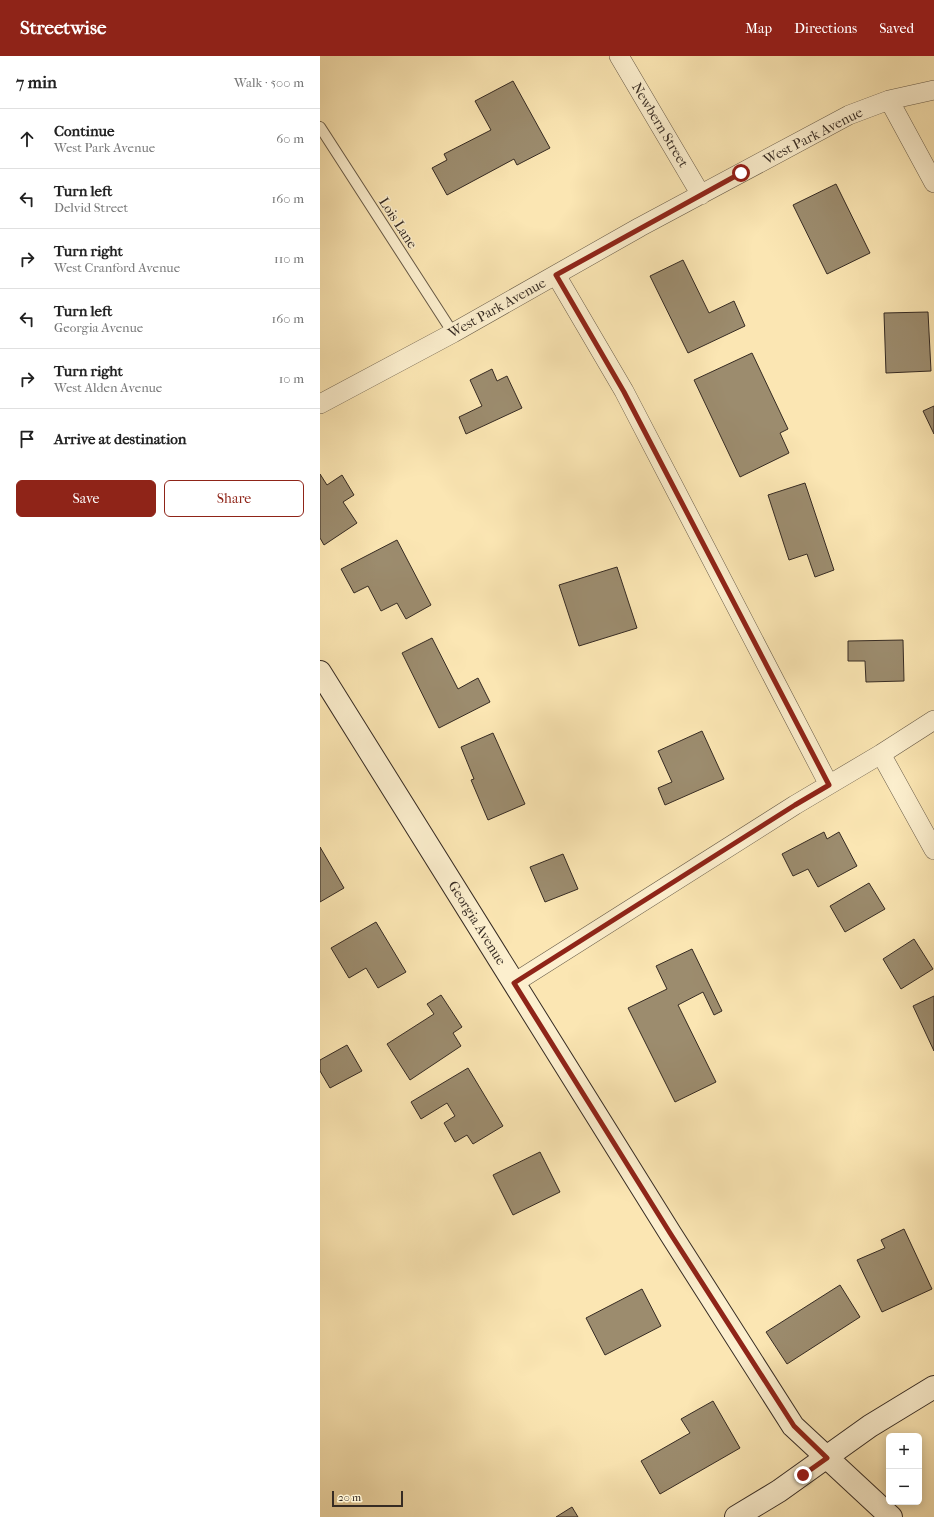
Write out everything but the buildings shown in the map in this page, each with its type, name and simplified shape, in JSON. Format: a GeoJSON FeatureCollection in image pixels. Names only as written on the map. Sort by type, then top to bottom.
{"type":"FeatureCollection","features":[{"type":"Feature","properties":{"kind":"street","name":"Newbern Street"},"geometry":{"type":"LineString","coordinates":[[619,56],[701,195]]}},
{"type":"Feature","properties":{"kind":"street","name":"West Park Avenue"},"geometry":{"type":"LineString","coordinates":[[320,404],[454,333],[556,275],[849,115],[889,100],[934,90]]}},
{"type":"Feature","properties":{"kind":"street"},"geometry":{"type":"LineString","coordinates":[[889,100],[934,184]]}},
{"type":"Feature","properties":{"kind":"street"},"geometry":{"type":"LineString","coordinates":[[556,275],[624,392],[829,785]]}},
{"type":"Feature","properties":{"kind":"street","name":"Georgia Avenue"},"geometry":{"type":"LineString","coordinates":[[320,672],[670,1233],[794,1426],[891,1517]]}},
{"type":"Feature","properties":{"kind":"street"},"geometry":{"type":"LineString","coordinates":[[514,983],[795,805],[881,754],[934,720]]}},
{"type":"Feature","properties":{"kind":"street"},"geometry":{"type":"LineString","coordinates":[[881,754],[934,850]]}},
{"type":"Feature","properties":{"kind":"street"},"geometry":{"type":"LineString","coordinates":[[736,1517],[779,1491],[870,1426],[934,1387]]}},
{"type":"Feature","properties":{"kind":"lane","name":"Lois Lane"},"geometry":{"type":"LineString","coordinates":[[320,127],[454,333]]}},
{"type":"Feature","properties":{"kind":"route"},"geometry":{"type":"LineString","coordinates":[[741,173],[640,227],[556,275],[624,392],[829,785],[514,983],[670,1233],[794,1426],[827,1458],[803,1475]]}}]}
